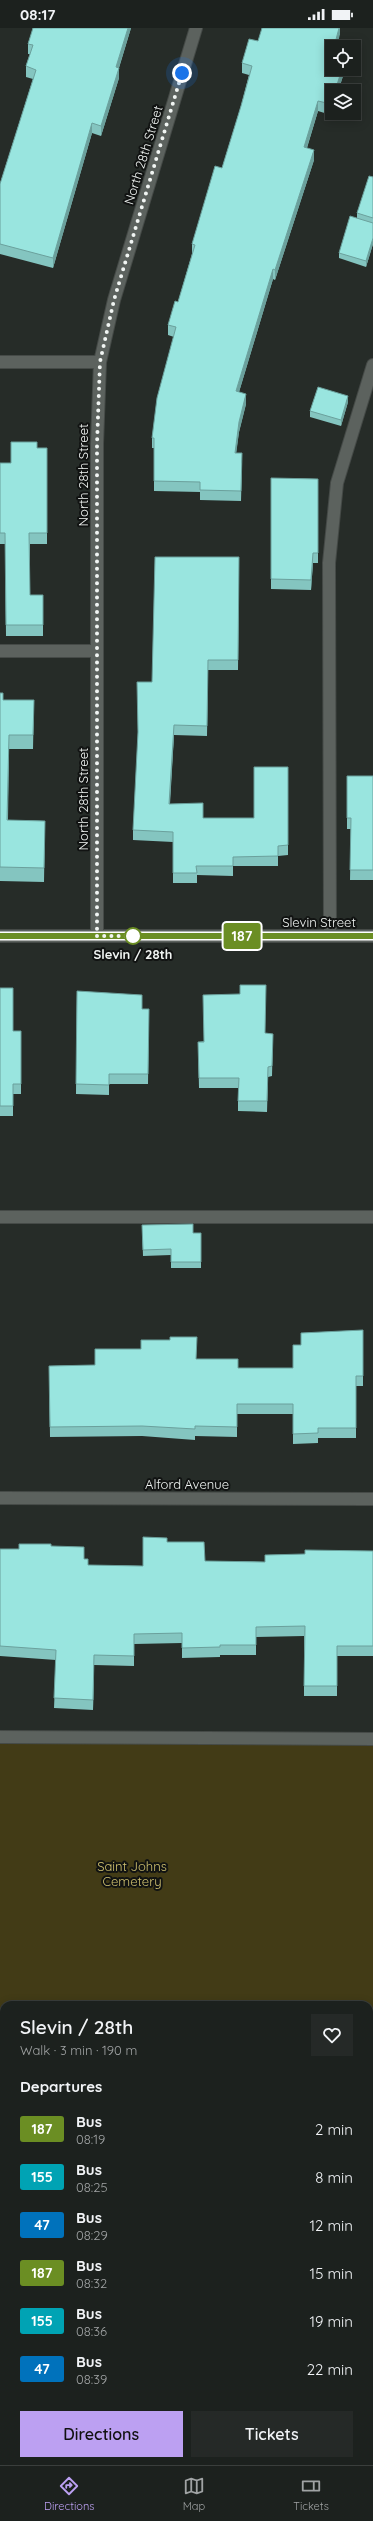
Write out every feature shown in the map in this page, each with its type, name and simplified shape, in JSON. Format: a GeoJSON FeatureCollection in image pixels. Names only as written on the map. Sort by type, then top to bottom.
{"type":"FeatureCollection","features":[{"type":"Feature","properties":{"kind":"street","name":"North 28th Street"},"geometry":{"type":"LineString","coordinates":[[97,936],[97,444],[100,362],[114,300],[196,28]]}},
{"type":"Feature","properties":{"kind":"street"},"geometry":{"type":"LineString","coordinates":[[0,362],[100,362]]}},
{"type":"Feature","properties":{"kind":"street"},"geometry":{"type":"LineString","coordinates":[[330,936],[329,563],[337,483],[373,365]]}},
{"type":"Feature","properties":{"kind":"street"},"geometry":{"type":"LineString","coordinates":[[0,651],[97,651]]}},
{"type":"Feature","properties":{"kind":"street","name":"Slevin Street"},"geometry":{"type":"LineString","coordinates":[[0,936],[373,936]]}},
{"type":"Feature","properties":{"kind":"street"},"geometry":{"type":"LineString","coordinates":[[0,1217],[373,1217]]}},
{"type":"Feature","properties":{"kind":"street","name":"Alford Avenue"},"geometry":{"type":"LineString","coordinates":[[0,1498],[373,1499]]}},
{"type":"Feature","properties":{"kind":"street"},"geometry":{"type":"LineString","coordinates":[[0,1737],[373,1739]]}},
{"type":"Feature","properties":{"kind":"green space","name":"Saint Johns Cemetery"},"geometry":{"type":"Polygon","coordinates":[[[0,1741],[373,1743],[373,2001],[0,2001],[0,1741]]]}},
{"type":"Feature","properties":{"kind":"building"},"geometry":{"type":"Polygon","coordinates":[[[33,28],[128,28],[116,67],[119,68],[101,126],[92,123],[53,258],[0,244],[0,184],[36,70],[26,66],[33,45],[28,44],[33,28]]]}},
{"type":"Feature","properties":{"kind":"building"},"geometry":{"type":"Polygon","coordinates":[[[262,28],[339,28],[336,40],[325,40],[325,76],[340,76],[337,84],[325,84],[325,103],[318,101],[304,147],[314,150],[275,270],[273,269],[236,391],[246,394],[239,422],[235,453],[242,453],[241,491],[200,490],[200,482],[154,481],[154,438],[152,438],[157,398],[176,327],[168,325],[175,301],[178,302],[195,245],[192,244],[215,166],[222,168],[252,66],[242,63],[249,39],[258,41],[262,28]]]}},
{"type":"Feature","properties":{"kind":"building"},"geometry":{"type":"Polygon","coordinates":[[[369,176],[373,177],[373,218],[357,213],[369,176]]]}},
{"type":"Feature","properties":{"kind":"building"},"geometry":{"type":"Polygon","coordinates":[[[350,216],[373,223],[373,238],[366,261],[339,253],[350,216]]]}},
{"type":"Feature","properties":{"kind":"building"},"geometry":{"type":"Polygon","coordinates":[[[318,387],[348,396],[341,420],[310,411],[318,387]]]}},
{"type":"Feature","properties":{"kind":"building"},"geometry":{"type":"Polygon","coordinates":[[[11,442],[37,442],[37,448],[47,448],[47,533],[29,533],[30,595],[43,595],[43,625],[6,625],[5,533],[0,533],[0,463],[11,463],[11,442]]]}},
{"type":"Feature","properties":{"kind":"building"},"geometry":{"type":"Polygon","coordinates":[[[271,478],[318,479],[318,553],[313,553],[311,580],[271,579],[271,478]]]}},
{"type":"Feature","properties":{"kind":"building"},"geometry":{"type":"Polygon","coordinates":[[[155,557],[239,557],[238,660],[208,660],[207,726],[174,725],[169,804],[203,803],[203,818],[254,818],[254,767],[288,767],[288,845],[278,846],[278,856],[233,857],[233,866],[196,866],[197,873],[173,873],[173,832],[133,830],[138,732],[137,682],[152,682],[155,557]]]}},
{"type":"Feature","properties":{"kind":"building"},"geometry":{"type":"Polygon","coordinates":[[[0,693],[3,693],[3,700],[34,700],[33,735],[9,735],[7,820],[45,821],[44,868],[0,867],[0,693]]]}},
{"type":"Feature","properties":{"kind":"building"},"geometry":{"type":"Polygon","coordinates":[[[347,776],[373,776],[373,870],[350,870],[351,818],[347,818],[347,776]]]}},
{"type":"Feature","properties":{"kind":"building"},"geometry":{"type":"Polygon","coordinates":[[[240,985],[266,985],[265,1033],[273,1034],[272,1066],[268,1067],[267,1101],[238,1101],[239,1078],[199,1078],[198,1042],[204,1042],[203,995],[240,994],[240,985]]]}},
{"type":"Feature","properties":{"kind":"building"},"geometry":{"type":"Polygon","coordinates":[[[0,988],[13,988],[13,1031],[21,1031],[21,1084],[13,1084],[13,1106],[0,1106],[0,988]]]}},
{"type":"Feature","properties":{"kind":"building"},"geometry":{"type":"Polygon","coordinates":[[[77,991],[142,995],[142,1009],[149,1009],[148,1074],[109,1074],[109,1085],[76,1084],[77,991]]]}},
{"type":"Feature","properties":{"kind":"building"},"geometry":{"type":"Polygon","coordinates":[[[193,1224],[193,1233],[201,1233],[201,1262],[171,1262],[171,1249],[143,1250],[142,1225],[193,1224]]]}},
{"type":"Feature","properties":{"kind":"building"},"geometry":{"type":"Polygon","coordinates":[[[363,1330],[363,1376],[356,1376],[356,1428],[318,1428],[318,1433],[293,1434],[293,1404],[237,1404],[237,1427],[195,1426],[195,1429],[142,1426],[50,1427],[49,1366],[95,1365],[95,1349],[141,1349],[141,1340],[170,1340],[170,1337],[197,1337],[196,1359],[238,1359],[238,1368],[293,1368],[293,1345],[301,1345],[301,1333],[363,1330]]]}},
{"type":"Feature","properties":{"kind":"building"},"geometry":{"type":"Polygon","coordinates":[[[143,1537],[167,1538],[167,1542],[204,1542],[205,1561],[265,1562],[265,1555],[305,1554],[305,1550],[373,1551],[373,1646],[337,1646],[337,1686],[304,1686],[305,1626],[256,1627],[256,1645],[220,1645],[220,1647],[182,1648],[182,1633],[134,1634],[134,1656],[94,1655],[93,1700],[54,1698],[56,1650],[0,1646],[0,1549],[19,1549],[19,1544],[51,1544],[51,1546],[84,1547],[84,1559],[88,1559],[88,1565],[143,1566],[143,1537]]]}},
{"type":"Feature","properties":{"kind":"bus line","name":"187"},"geometry":{"type":"LineString","coordinates":[[0,936],[373,936]]}},
{"type":"Feature","properties":{"kind":"place","name":"Slevin / 28th"},"geometry":{"type":"Point","coordinates":[133,936]}},
{"type":"Feature","properties":{"kind":"route"},"geometry":{"type":"LineString","coordinates":[[133,936],[97,936],[97,444],[100,362],[114,300],[182,73]]}}]}
